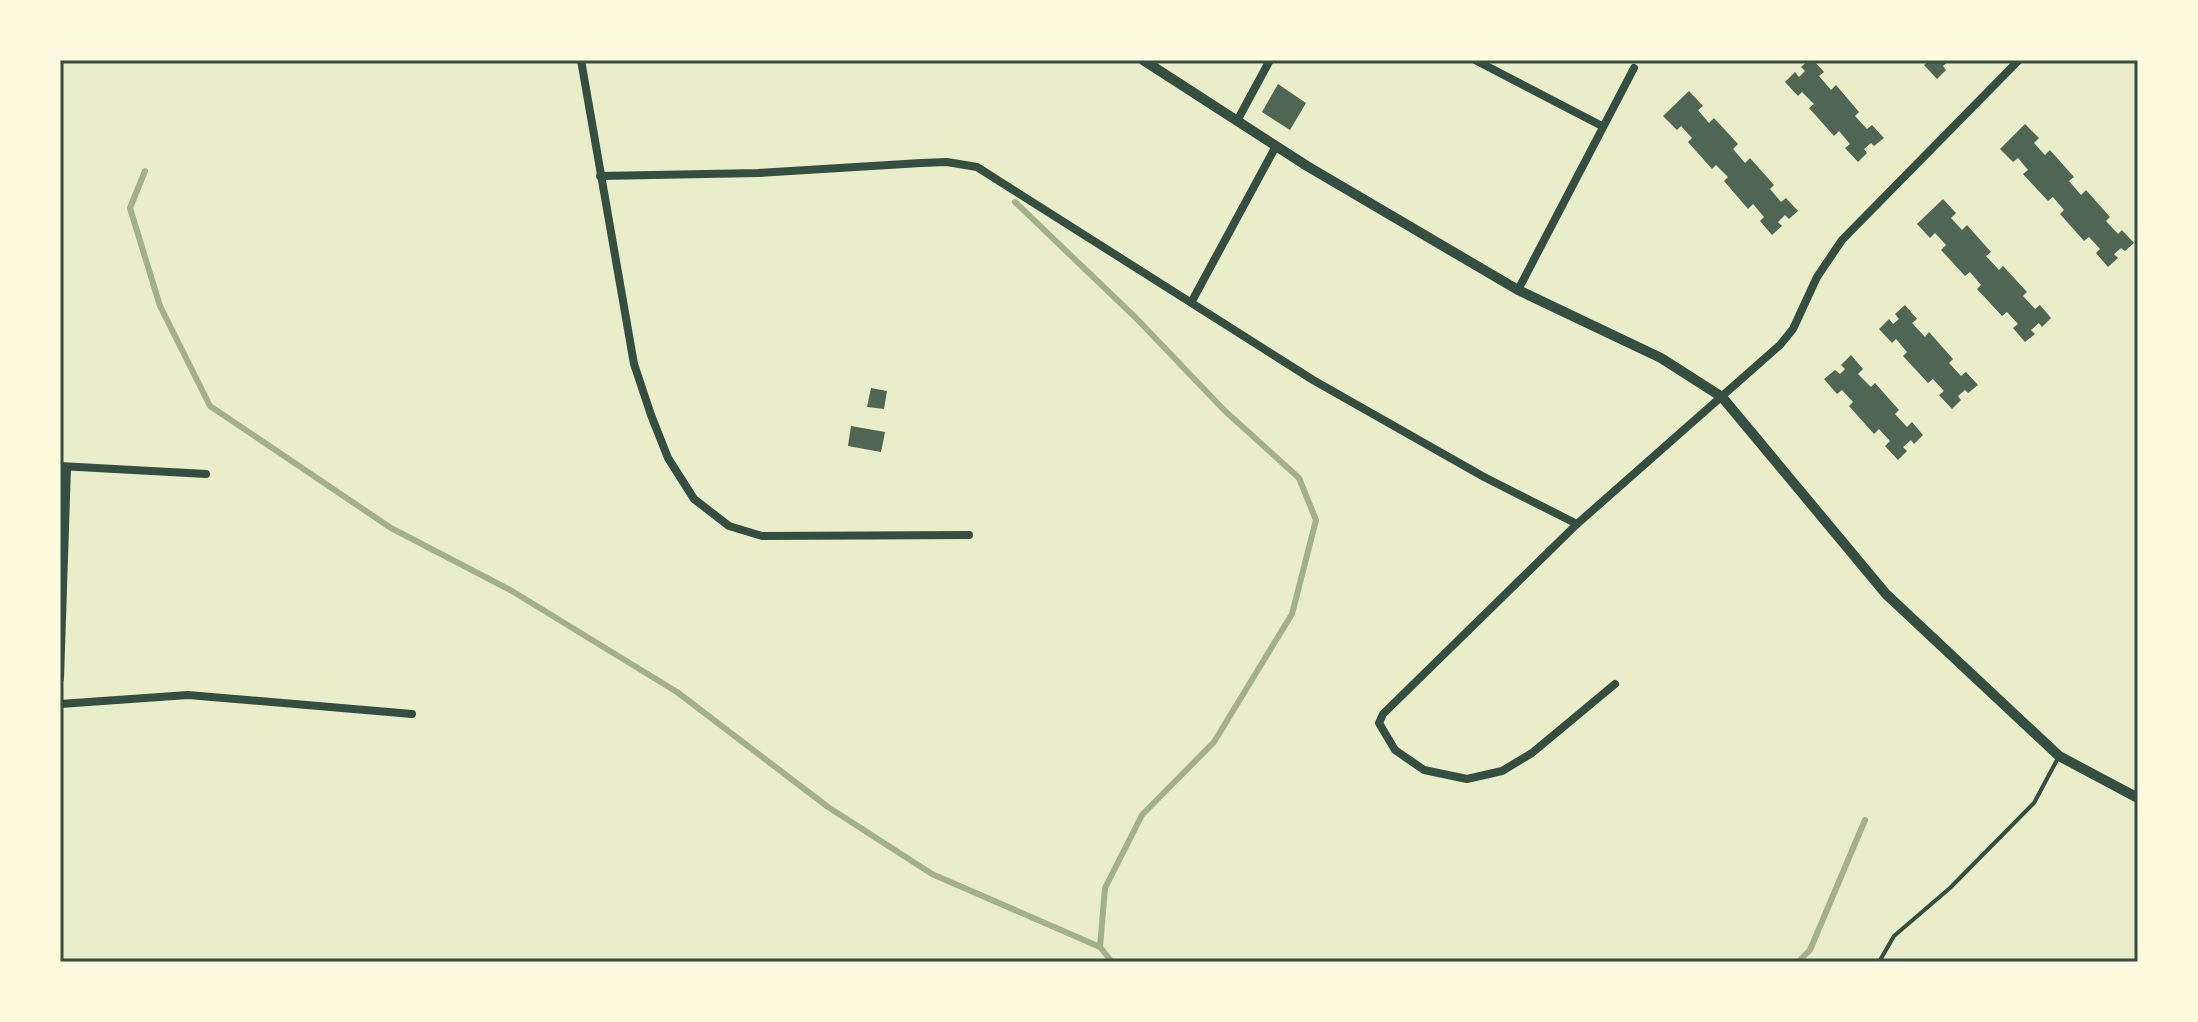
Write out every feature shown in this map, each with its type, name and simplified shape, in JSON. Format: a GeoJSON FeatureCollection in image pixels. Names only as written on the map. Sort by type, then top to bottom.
{"type":"FeatureCollection","features":[{"type":"Feature","properties":{"kind":"street"},"geometry":{"type":"LineString","coordinates":[[581,60],[634,364],[668,458],[694,499],[729,526],[762,536],[969,535]]}},
{"type":"Feature","properties":{"kind":"street"},"geometry":{"type":"LineString","coordinates":[[1143,60],[1276,146],[1518,290],[1661,358],[1722,397],[1886,594],[2059,756],[2138,798]]}},
{"type":"Feature","properties":{"kind":"street"},"geometry":{"type":"LineString","coordinates":[[1237,121],[1270,60]]}},
{"type":"Feature","properties":{"kind":"street"},"geometry":{"type":"LineString","coordinates":[[1475,60],[1602,126]]}},
{"type":"Feature","properties":{"kind":"street"},"geometry":{"type":"LineString","coordinates":[[1615,684],[1532,753],[1502,771],[1467,779],[1424,770],[1395,750],[1379,723],[1383,714],[1577,524],[1780,345],[1793,329],[1817,277],[1842,240],[2019,60]]}},
{"type":"Feature","properties":{"kind":"street"},"geometry":{"type":"LineString","coordinates":[[1518,290],[1634,68]]}},
{"type":"Feature","properties":{"kind":"street"},"geometry":{"type":"LineString","coordinates":[[1192,301],[1276,146]]}},
{"type":"Feature","properties":{"kind":"street"},"geometry":{"type":"LineString","coordinates":[[600,176],[758,173],[947,162],[977,167],[1313,380],[1484,477],[1577,524]]}},
{"type":"Feature","properties":{"kind":"street"},"geometry":{"type":"LineString","coordinates":[[60,678],[63,466],[206,474]]}},
{"type":"Feature","properties":{"kind":"street"},"geometry":{"type":"LineString","coordinates":[[60,704],[188,695],[412,714]]}},
{"type":"Feature","properties":{"kind":"lane"},"geometry":{"type":"LineString","coordinates":[[1879,962],[1894,936],[1950,888],[2034,803],[2059,756]]}},
{"type":"Feature","properties":{"kind":"building"},"geometry":{"type":"Polygon","coordinates":[[[1813,60],[1824,72],[1819,76],[1831,90],[1836,85],[1859,112],[1855,116],[1867,129],[1872,125],[1884,138],[1864,149],[1867,153],[1858,162],[1845,148],[1850,144],[1839,131],[1834,136],[1809,108],[1814,104],[1802,92],[1798,96],[1785,82],[1795,72],[1799,77],[1805,71],[1801,67],[1813,60]]]}},
{"type":"Feature","properties":{"kind":"building"},"geometry":{"type":"Polygon","coordinates":[[[1930,60],[1950,60],[1937,79],[1924,65],[1930,60]]]}},
{"type":"Feature","properties":{"kind":"building"},"geometry":{"type":"Polygon","coordinates":[[[1278,84],[1306,103],[1290,130],[1262,112],[1278,84]]]}},
{"type":"Feature","properties":{"kind":"building"},"geometry":{"type":"Polygon","coordinates":[[[1689,91],[1703,106],[1698,110],[1709,123],[1714,118],[1738,144],[1733,149],[1745,163],[1750,158],[1774,185],[1770,189],[1781,202],[1786,198],[1798,211],[1789,219],[1785,215],[1778,222],[1782,226],[1772,235],[1760,221],[1764,217],[1753,204],[1748,209],[1724,181],[1728,177],[1716,165],[1712,169],[1688,142],[1692,138],[1681,126],[1677,130],[1663,116],[1689,91]]]}},
{"type":"Feature","properties":{"kind":"building"},"geometry":{"type":"Polygon","coordinates":[[[2025,124],[2039,138],[2034,143],[2045,155],[2050,150],[2074,177],[2069,181],[2081,195],[2086,190],[2110,217],[2106,221],[2118,234],[2122,230],[2134,243],[2125,251],[2121,248],[2114,254],[2118,258],[2108,267],[2096,253],[2100,249],[2089,237],[2084,241],[2060,214],[2064,210],[2053,197],[2048,201],[2023,174],[2028,170],[2018,158],[2013,162],[2000,149],[2025,124]]]}},
{"type":"Feature","properties":{"kind":"building"},"geometry":{"type":"Polygon","coordinates":[[[1943,199],[1956,213],[1951,218],[1962,230],[1967,225],[1991,252],[1986,256],[1999,270],[2003,266],[2027,292],[2023,296],[2035,309],[2040,305],[2051,318],[2042,327],[2039,323],[2031,330],[2035,334],[2025,342],[2013,328],[2018,324],[2007,312],[2002,316],[1977,289],[1981,285],[1970,272],[1965,276],[1941,250],[1946,245],[1935,233],[1930,238],[1917,224],[1943,199]]]}},
{"type":"Feature","properties":{"kind":"building"},"geometry":{"type":"Polygon","coordinates":[[[1905,305],[1917,319],[1912,323],[1925,337],[1929,332],[1953,359],[1949,363],[1961,376],[1966,372],[1978,385],[1958,396],[1961,400],[1952,409],[1939,395],[1944,391],[1933,379],[1928,383],[1903,356],[1907,352],[1896,339],[1892,343],[1879,329],[1889,319],[1893,324],[1899,319],[1895,314],[1905,305]]]}},
{"type":"Feature","properties":{"kind":"building"},"geometry":{"type":"Polygon","coordinates":[[[1851,355],[1863,369],[1858,374],[1871,387],[1875,383],[1899,410],[1895,414],[1907,427],[1912,422],[1923,435],[1914,444],[1911,440],[1903,447],[1907,451],[1898,460],[1885,446],[1890,441],[1879,429],[1874,434],[1849,406],[1853,402],[1842,390],[1837,394],[1824,379],[1835,370],[1840,374],[1845,369],[1841,365],[1851,355]]]}},
{"type":"Feature","properties":{"kind":"building"},"geometry":{"type":"Polygon","coordinates":[[[871,388],[887,391],[884,409],[867,407],[871,388]]]}},
{"type":"Feature","properties":{"kind":"building"},"geometry":{"type":"Polygon","coordinates":[[[851,426],[885,432],[881,452],[848,446],[851,426]]]}},
{"type":"Feature","properties":{"kind":"waterway"},"geometry":{"type":"LineString","coordinates":[[145,171],[130,208],[160,306],[210,406],[391,528],[512,591],[677,692],[828,807],[932,874],[1100,947]]}},
{"type":"Feature","properties":{"kind":"waterway"},"geometry":{"type":"LineString","coordinates":[[1015,202],[1136,318],[1224,410],[1299,478],[1316,520],[1292,614],[1214,742],[1142,815],[1105,888],[1100,947],[1112,962]]}},
{"type":"Feature","properties":{"kind":"waterway"},"geometry":{"type":"LineString","coordinates":[[1798,962],[1810,950],[1865,820]]}}]}
